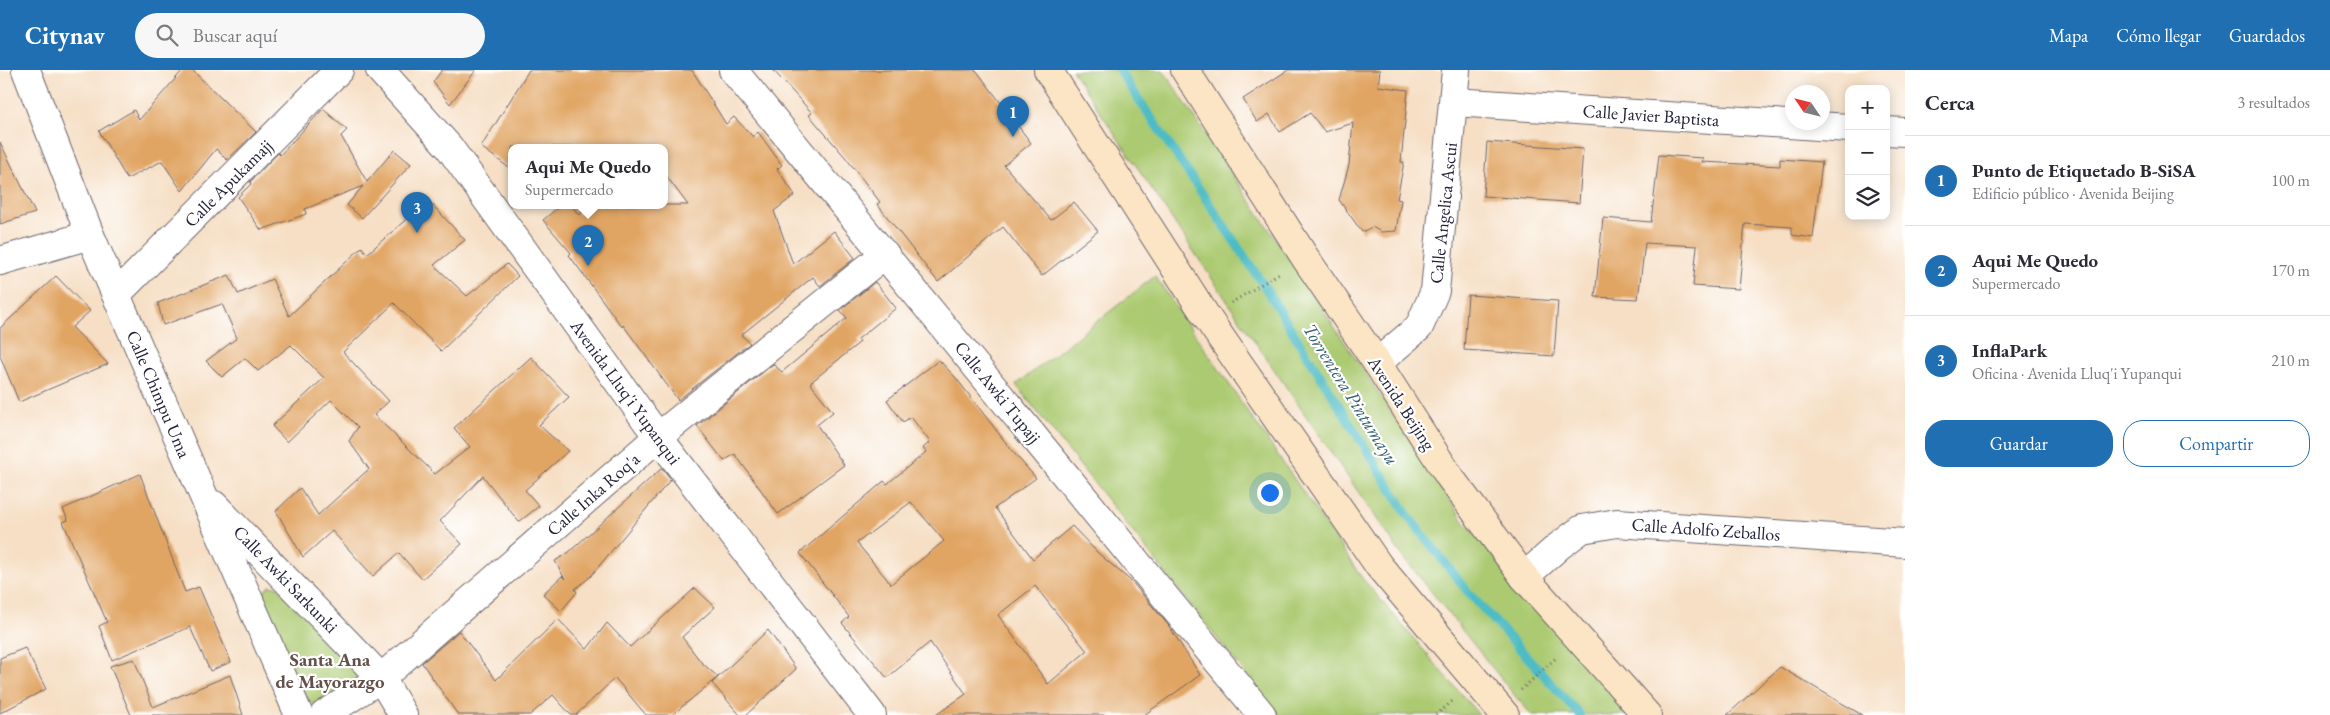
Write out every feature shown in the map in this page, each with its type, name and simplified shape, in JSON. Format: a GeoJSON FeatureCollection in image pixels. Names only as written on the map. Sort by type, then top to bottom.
{"type":"FeatureCollection","features":[{"type":"Feature","properties":{"kind":"main road"},"geometry":{"type":"LineString","coordinates":[[1048,70],[1208,319],[1379,566],[1506,715]]}},
{"type":"Feature","properties":{"kind":"main road","name":"Avenida Beijing"},"geometry":{"type":"LineString","coordinates":[[1185,70],[1306,259],[1377,363],[1449,476],[1524,577],[1647,715]]}},
{"type":"Feature","properties":{"kind":"street","name":"Calle Chimpu Uma"},"geometry":{"type":"LineString","coordinates":[[26,70],[90,235],[299,715]]}},
{"type":"Feature","properties":{"kind":"street","name":"Calle Apukamajj"},"geometry":{"type":"LineString","coordinates":[[116,295],[339,70]]}},
{"type":"Feature","properties":{"kind":"street","name":"Avenida Lluq'i Yupanqui"},"geometry":{"type":"LineString","coordinates":[[380,70],[449,147],[658,437],[872,715]]}},
{"type":"Feature","properties":{"kind":"street","name":"Calle Awki Tupajj"},"geometry":{"type":"LineString","coordinates":[[732,70],[1262,715]]}},
{"type":"Feature","properties":{"kind":"street","name":"Calle Angelica Ascui"},"geometry":{"type":"LineString","coordinates":[[1377,363],[1419,327],[1435,291],[1456,70]]}},
{"type":"Feature","properties":{"kind":"street","name":"Calle Javier Baptista"},"geometry":{"type":"LineString","coordinates":[[1454,102],[1845,128]]}},
{"type":"Feature","properties":{"kind":"street"},"geometry":{"type":"LineString","coordinates":[[1890,131],[1905,132]]}},
{"type":"Feature","properties":{"kind":"street"},"geometry":{"type":"LineString","coordinates":[[0,262],[90,235]]}},
{"type":"Feature","properties":{"kind":"street","name":"Calle Inka Roq'a"},"geometry":{"type":"LineString","coordinates":[[324,715],[381,678],[658,437],[885,254]]}},
{"type":"Feature","properties":{"kind":"street","name":"Calle Awki Sarkunki"},"geometry":{"type":"LineString","coordinates":[[202,493],[283,574],[381,678],[403,715]]}},
{"type":"Feature","properties":{"kind":"street","name":"Calle Adolfo Zeballos"},"geometry":{"type":"LineString","coordinates":[[1524,577],[1558,546],[1582,530],[1617,523],[1905,543]]}},
{"type":"Feature","properties":{"kind":"street"},"geometry":{"type":"LineString","coordinates":[[249,600],[252,588],[259,578],[270,573],[283,574]]}},
{"type":"Feature","properties":{"kind":"path"},"geometry":{"type":"LineString","coordinates":[[1249,289],[1274,276]]}},
{"type":"Feature","properties":{"kind":"path"},"geometry":{"type":"LineString","coordinates":[[1537,675],[1557,656]]}},
{"type":"Feature","properties":{"kind":"green space"},"geometry":{"type":"Polygon","coordinates":[[[1072,70],[1163,70],[1465,523],[1631,715],[1532,715],[1515,696],[1401,554],[1229,304],[1072,70]]]}},
{"type":"Feature","properties":{"kind":"green space"},"geometry":{"type":"Polygon","coordinates":[[[1155,276],[1362,578],[1479,715],[1278,715],[1016,385],[1155,276]]]}},
{"type":"Feature","properties":{"kind":"green space"},"geometry":{"type":"Polygon","coordinates":[[[270,586],[278,587],[356,669],[358,678],[316,705],[308,701],[264,601],[264,591],[270,586]]]}},
{"type":"Feature","properties":{"kind":"building"},"geometry":{"type":"Polygon","coordinates":[[[183,70],[192,70],[256,132],[227,160],[216,149],[182,191],[162,161],[127,179],[99,131],[134,110],[139,120],[183,70]]]}},
{"type":"Feature","properties":{"kind":"building"},"geometry":{"type":"Polygon","coordinates":[[[442,70],[476,70],[450,104],[433,82],[442,70]]]}},
{"type":"Feature","properties":{"kind":"building"},"geometry":{"type":"Polygon","coordinates":[[[529,70],[692,70],[726,124],[734,117],[753,137],[758,132],[782,165],[777,169],[795,195],[774,211],[793,264],[834,231],[855,258],[820,286],[813,277],[741,335],[750,343],[678,400],[569,255],[571,253],[543,220],[556,209],[574,209],[579,215],[586,209],[668,209],[668,205],[688,205],[668,178],[668,144],[508,144],[508,167],[481,147],[529,70]]]}},
{"type":"Feature","properties":{"kind":"building"},"geometry":{"type":"Polygon","coordinates":[[[773,70],[976,70],[1031,143],[1004,165],[1051,220],[1074,202],[1098,231],[1042,276],[1003,227],[938,282],[877,204],[880,202],[809,115],[812,113],[773,70]]]}},
{"type":"Feature","properties":{"kind":"building"},"geometry":{"type":"Polygon","coordinates":[[[1288,70],[1380,70],[1378,86],[1408,90],[1401,162],[1404,162],[1397,199],[1401,200],[1396,231],[1381,232],[1372,227],[1362,232],[1339,200],[1349,165],[1353,123],[1325,132],[1310,113],[1280,132],[1269,114],[1257,122],[1243,99],[1288,70]]]}},
{"type":"Feature","properties":{"kind":"building"},"geometry":{"type":"Polygon","coordinates":[[[323,109],[347,130],[341,136],[367,182],[394,150],[411,164],[362,218],[347,205],[363,186],[305,209],[306,214],[261,230],[238,197],[278,153],[280,155],[323,109]]]}},
{"type":"Feature","properties":{"kind":"building"},"geometry":{"type":"Polygon","coordinates":[[[0,142],[35,213],[0,224],[0,142]]]}},
{"type":"Feature","properties":{"kind":"building"},"geometry":{"type":"Polygon","coordinates":[[[1487,142],[1583,149],[1579,203],[1483,196],[1487,142]]]}},
{"type":"Feature","properties":{"kind":"building"},"geometry":{"type":"Polygon","coordinates":[[[1659,155],[1703,158],[1702,162],[1780,166],[1780,159],[1822,162],[1813,238],[1792,235],[1792,227],[1745,224],[1739,289],[1693,286],[1697,246],[1645,243],[1638,299],[1595,297],[1603,218],[1651,222],[1659,155]]]}},
{"type":"Feature","properties":{"kind":"building"},"geometry":{"type":"Polygon","coordinates":[[[428,200],[465,240],[434,265],[467,296],[507,264],[518,276],[441,351],[394,303],[343,352],[389,401],[374,415],[435,474],[470,447],[454,428],[531,357],[569,397],[539,425],[568,451],[525,490],[539,506],[519,522],[483,476],[440,521],[462,544],[422,579],[399,553],[373,576],[332,531],[303,557],[276,511],[300,488],[318,515],[369,469],[349,441],[358,427],[331,400],[287,442],[272,426],[324,378],[291,345],[258,371],[245,358],[222,377],[206,361],[237,338],[222,304],[163,325],[158,303],[229,275],[238,294],[272,279],[289,316],[362,247],[367,254],[428,200]]]}},
{"type":"Feature","properties":{"kind":"building"},"geometry":{"type":"Polygon","coordinates":[[[56,276],[90,311],[72,327],[108,364],[19,402],[0,356],[0,328],[56,276]]]}},
{"type":"Feature","properties":{"kind":"building"},"geometry":{"type":"Polygon","coordinates":[[[875,282],[896,308],[858,339],[860,342],[810,383],[833,412],[817,425],[844,465],[778,514],[735,454],[724,461],[697,426],[773,364],[782,372],[847,318],[840,310],[875,282]]]}},
{"type":"Feature","properties":{"kind":"building"},"geometry":{"type":"Polygon","coordinates":[[[1468,295],[1558,301],[1554,356],[1464,350],[1468,295]]]}},
{"type":"Feature","properties":{"kind":"building"},"geometry":{"type":"Polygon","coordinates":[[[939,360],[956,378],[1013,452],[1036,478],[995,508],[1033,559],[1072,526],[1098,553],[1132,582],[1169,626],[1200,675],[1144,715],[936,715],[966,694],[930,642],[887,678],[842,623],[849,617],[800,553],[884,481],[887,484],[926,452],[923,448],[930,442],[911,417],[903,422],[887,400],[939,360]],[[911,502],[857,543],[891,584],[944,541],[911,502]],[[1035,586],[998,615],[1048,684],[1087,651],[1035,586]]]}},
{"type":"Feature","properties":{"kind":"building"},"geometry":{"type":"Polygon","coordinates":[[[662,468],[671,479],[590,577],[575,589],[577,592],[561,611],[543,594],[562,576],[565,579],[555,561],[568,553],[662,468]]]}},
{"type":"Feature","properties":{"kind":"building"},"geometry":{"type":"Polygon","coordinates":[[[140,474],[185,592],[199,587],[231,662],[210,671],[190,627],[112,660],[99,626],[107,622],[63,522],[68,520],[63,509],[140,474]]]}},
{"type":"Feature","properties":{"kind":"building"},"geometry":{"type":"Polygon","coordinates":[[[695,588],[715,607],[682,637],[701,662],[718,677],[672,715],[646,715],[615,678],[576,715],[571,715],[553,695],[530,715],[458,715],[422,663],[459,631],[496,680],[558,619],[587,649],[607,623],[630,647],[695,588]]]}},
{"type":"Feature","properties":{"kind":"building"},"geometry":{"type":"Polygon","coordinates":[[[768,630],[796,669],[746,715],[740,715],[712,683],[768,630]]]}},
{"type":"Feature","properties":{"kind":"building"},"geometry":{"type":"Polygon","coordinates":[[[25,648],[46,689],[0,713],[0,658],[25,648]]]}},
{"type":"Feature","properties":{"kind":"building"},"geometry":{"type":"Polygon","coordinates":[[[134,659],[153,707],[230,675],[243,715],[131,715],[110,666],[134,659]]]}},
{"type":"Feature","properties":{"kind":"building"},"geometry":{"type":"Polygon","coordinates":[[[1780,667],[1862,715],[1727,715],[1780,667]]]}},
{"type":"Feature","properties":{"kind":"waterway","name":"Torrentera Pintumayu"},"geometry":{"type":"LineString","coordinates":[[1119,70],[1261,281],[1408,516],[1468,592],[1580,715]]}},
{"type":"Feature","properties":{"kind":"place","name":"Punto de Etiquetado B-SiSA"},"geometry":{"type":"Point","coordinates":[1013,137]}},
{"type":"Feature","properties":{"kind":"place","name":"InflaPark"},"geometry":{"type":"Point","coordinates":[417,233]}},
{"type":"Feature","properties":{"kind":"place","name":"Aqui Me Quedo"},"geometry":{"type":"Point","coordinates":[588,266]}},
{"type":"Feature","properties":{"kind":"district","name":"Santa Ana de Mayorazgo"},"geometry":{"type":"Point","coordinates":[330,670]}}]}
